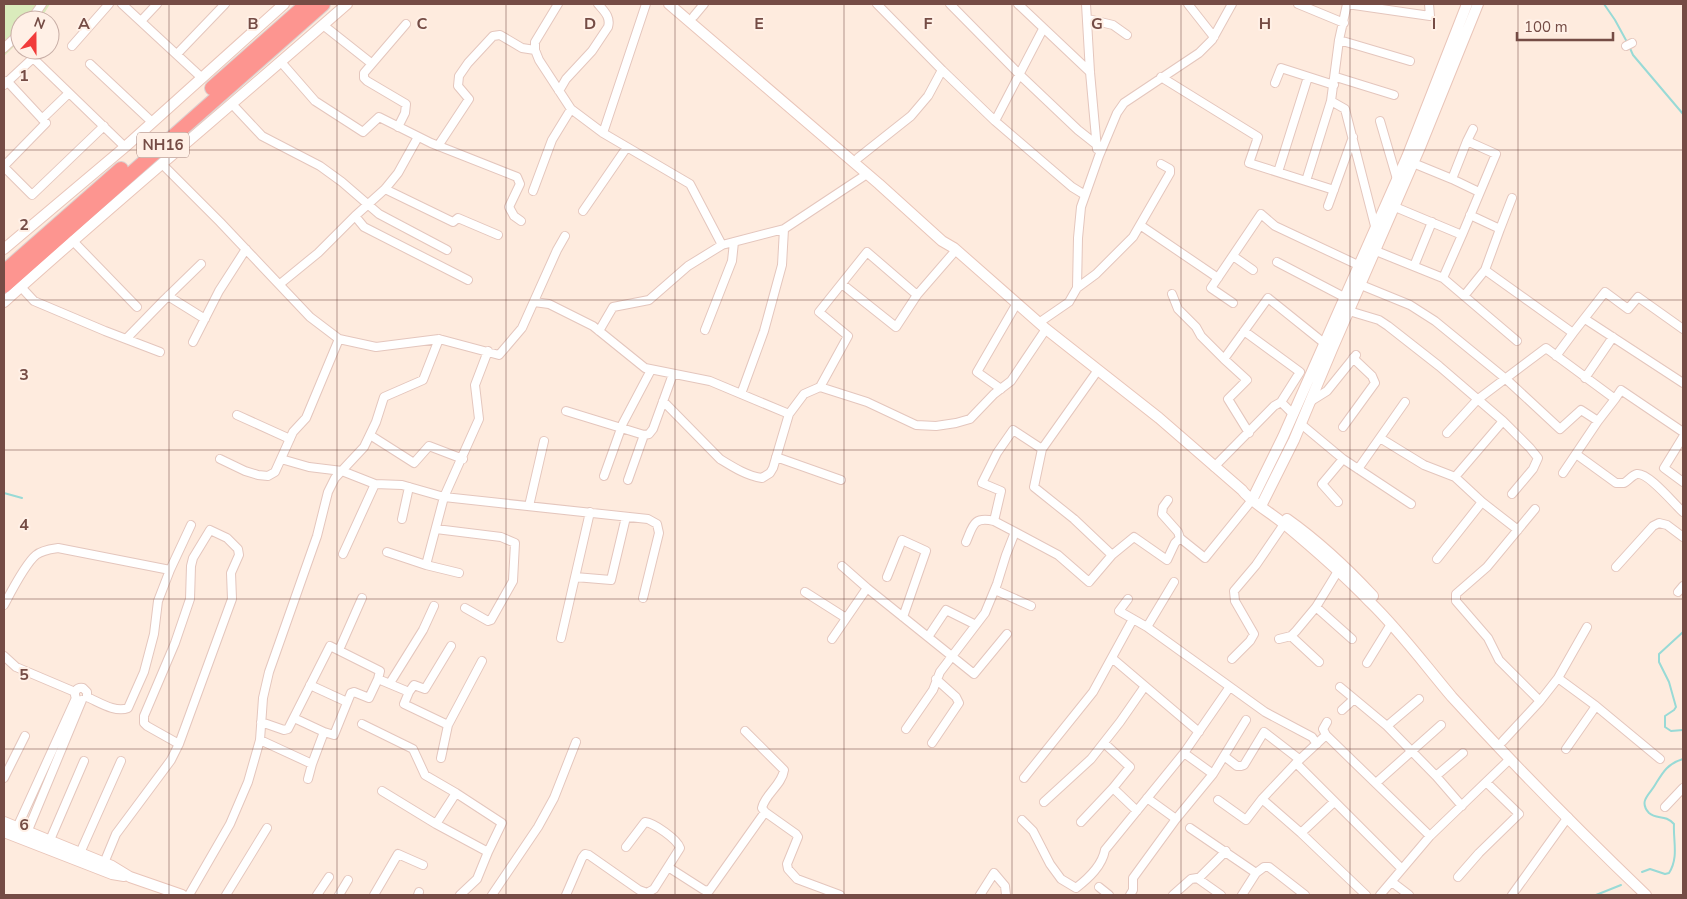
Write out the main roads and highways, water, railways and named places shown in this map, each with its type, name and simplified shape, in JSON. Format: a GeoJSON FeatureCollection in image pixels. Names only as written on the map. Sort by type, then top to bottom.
{"type":"FeatureCollection","features":[{"type":"Feature","properties":{"kind":"highway","name":"NH16"},"geometry":{"type":"LineString","coordinates":[[4,272],[307,4]]}},
{"type":"Feature","properties":{"kind":"highway","name":"NH16"},"geometry":{"type":"LineString","coordinates":[[4,286],[323,4]]}},
{"type":"Feature","properties":{"kind":"main road"},"geometry":{"type":"LineString","coordinates":[[4,250],[125,146],[284,4]]}},
{"type":"Feature","properties":{"kind":"main road"},"geometry":{"type":"LineString","coordinates":[[4,302],[72,240],[347,4]]}},
{"type":"Feature","properties":{"kind":"main road"},"geometry":{"type":"LineString","coordinates":[[669,4],[858,158],[946,236],[955,249]]}},
{"type":"Feature","properties":{"kind":"main road"},"geometry":{"type":"LineString","coordinates":[[679,4],[829,136],[867,174],[942,241],[955,249],[1043,326],[1159,418],[1242,490],[1300,528],[1357,579],[1402,626],[1427,659],[1460,696],[1564,806],[1654,895]]}},
{"type":"Feature","properties":{"kind":"main road"},"geometry":{"type":"LineString","coordinates":[[1257,501],[1294,440],[1376,251],[1413,163],[1467,4]]}},
{"type":"Feature","properties":{"kind":"main road"},"geometry":{"type":"LineString","coordinates":[[1257,501],[1375,226],[1478,4]]}},
{"type":"Feature","properties":{"kind":"main road"},"geometry":{"type":"LineString","coordinates":[[1257,501],[1371,602],[1452,696],[1510,759],[1646,895]]}},
{"type":"Feature","properties":{"kind":"main road"},"geometry":{"type":"LineString","coordinates":[[4,822],[12,832],[50,840],[130,876],[182,895]]}},
{"type":"Feature","properties":{"kind":"main road"},"geometry":{"type":"LineString","coordinates":[[26,836],[112,874],[130,876]]}},
{"type":"Feature","properties":{"kind":"waterway"},"geometry":{"type":"LineString","coordinates":[[1604,4],[1627,42]]}},
{"type":"Feature","properties":{"kind":"waterway"},"geometry":{"type":"LineString","coordinates":[[1629,46],[1633,55],[1683,114]]}},
{"type":"Feature","properties":{"kind":"waterway"},"geometry":{"type":"LineString","coordinates":[[4,493],[22,498]]}},
{"type":"Feature","properties":{"kind":"waterway"},"geometry":{"type":"LineString","coordinates":[[1683,632],[1659,654],[1659,662],[1669,682],[1676,707],[1665,716],[1665,727],[1671,731],[1683,730]]}},
{"type":"Feature","properties":{"kind":"waterway"},"geometry":{"type":"LineString","coordinates":[[1642,872],[1650,869],[1665,874],[1669,873],[1672,867],[1675,855],[1674,824],[1667,819],[1649,813],[1646,809],[1645,801],[1666,769],[1673,763],[1683,759]]}},
{"type":"Feature","properties":{"kind":"waterway"},"geometry":{"type":"LineString","coordinates":[[1596,895],[1621,885]]}}]}
